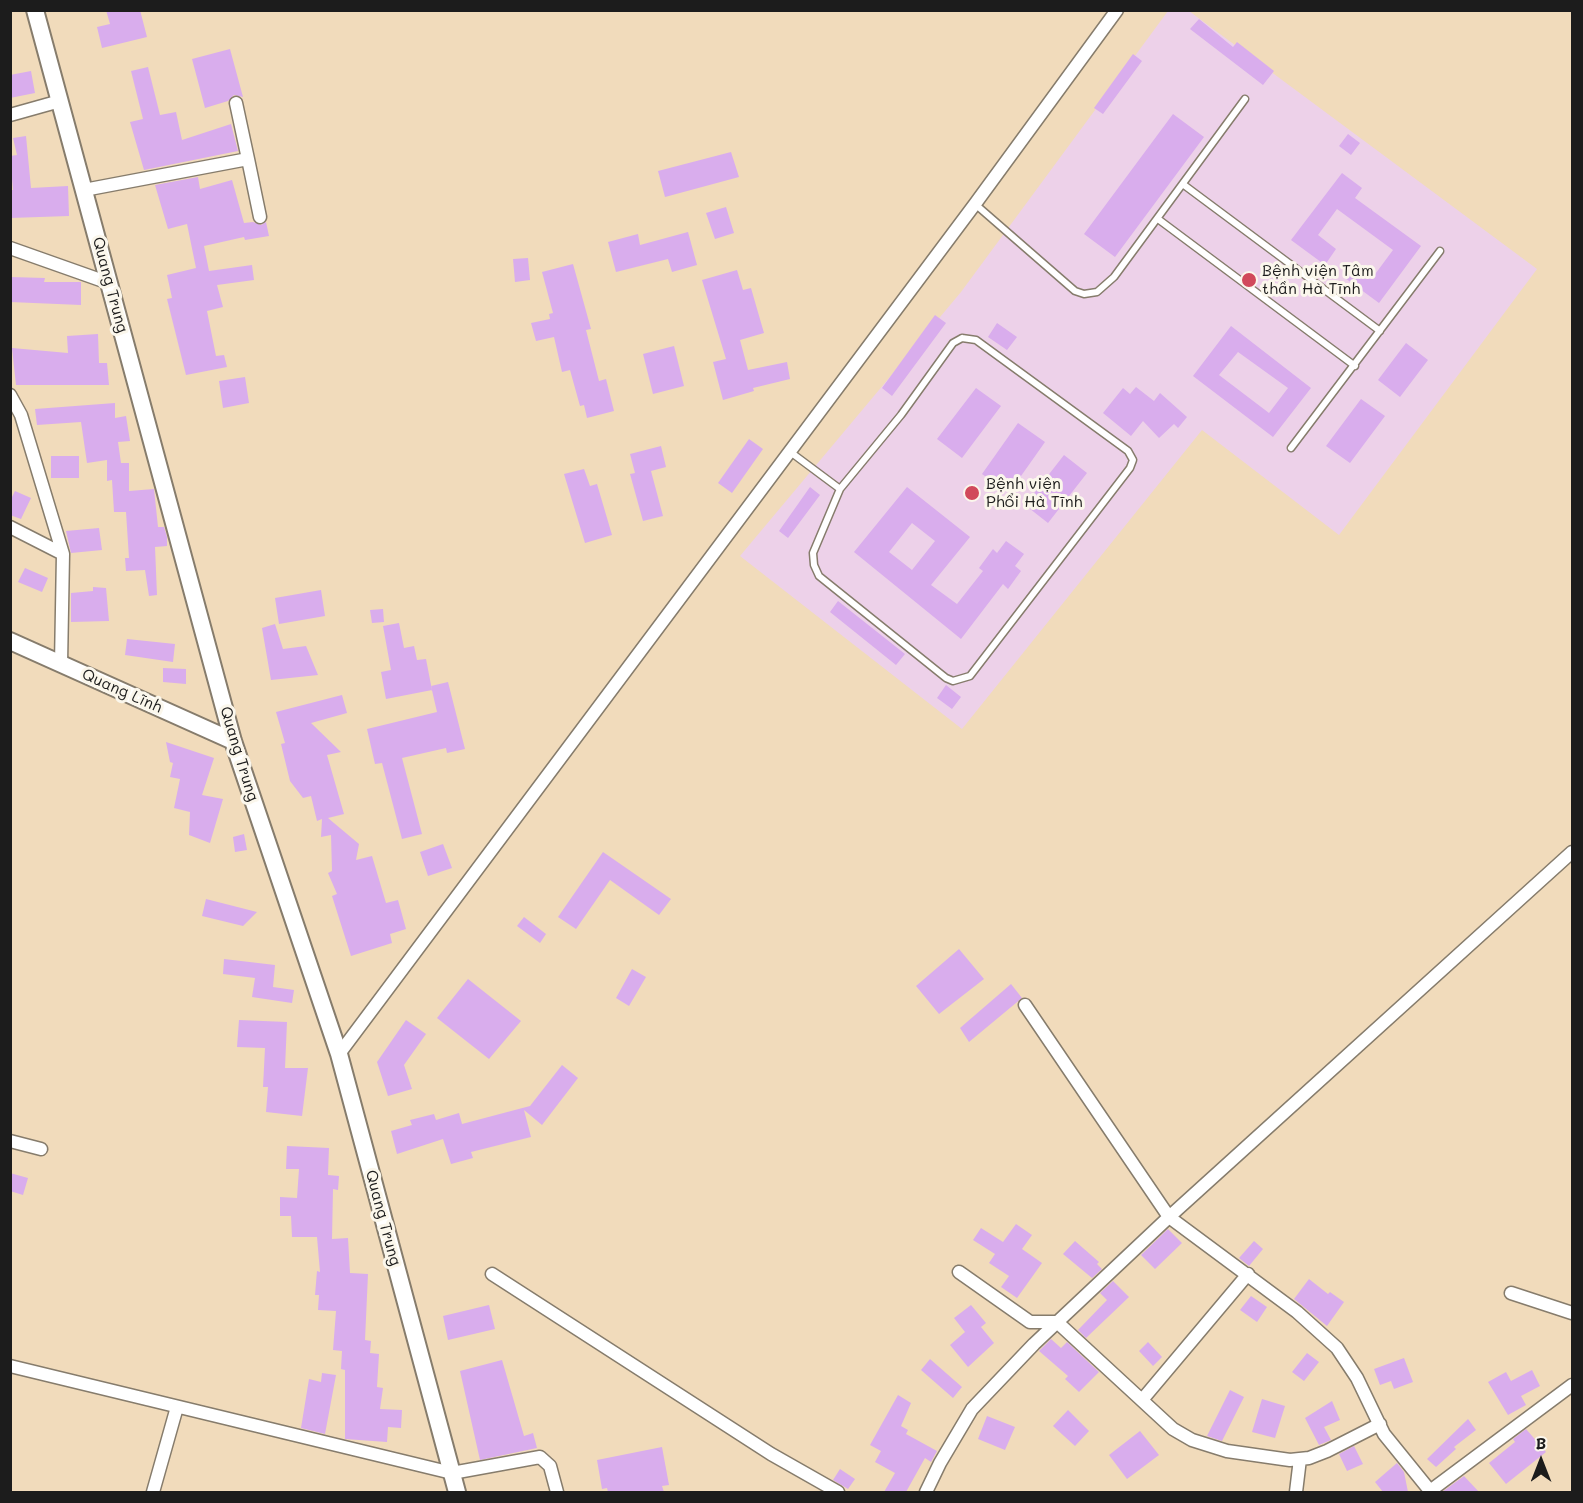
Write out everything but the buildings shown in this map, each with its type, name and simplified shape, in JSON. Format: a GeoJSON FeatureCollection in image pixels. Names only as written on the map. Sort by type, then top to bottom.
{"type":"FeatureCollection","features":[{"type":"Feature","properties":{"kind":"main road","name":"Quang Trung"},"geometry":{"type":"LineString","coordinates":[[35,10],[233,741],[339,1054],[457,1492]]}},
{"type":"Feature","properties":{"kind":"main road","name":"Quang Lĩnh"},"geometry":{"type":"LineString","coordinates":[[10,641],[233,741]]}},
{"type":"Feature","properties":{"kind":"street"},"geometry":{"type":"LineString","coordinates":[[339,1054],[975,204],[1117,10]]}},
{"type":"Feature","properties":{"kind":"street"},"geometry":{"type":"LineString","coordinates":[[10,114],[60,101]]}},
{"type":"Feature","properties":{"kind":"street"},"geometry":{"type":"LineString","coordinates":[[236,103],[260,217]]}},
{"type":"Feature","properties":{"kind":"street"},"geometry":{"type":"LineString","coordinates":[[84,190],[248,159]]}},
{"type":"Feature","properties":{"kind":"street"},"geometry":{"type":"LineString","coordinates":[[10,248],[109,283]]}},
{"type":"Feature","properties":{"kind":"street"},"geometry":{"type":"LineString","coordinates":[[10,395],[63,554],[61,664]]}},
{"type":"Feature","properties":{"kind":"street"},"geometry":{"type":"LineString","coordinates":[[10,527],[63,554]]}},
{"type":"Feature","properties":{"kind":"street"},"geometry":{"type":"LineString","coordinates":[[926,1492],[940,1462],[972,1409],[1057,1322],[1169,1217],[1572,852]]}},
{"type":"Feature","properties":{"kind":"street"},"geometry":{"type":"LineString","coordinates":[[1025,1005],[1169,1217],[1297,1312],[1337,1348],[1357,1378],[1384,1434],[1431,1492],[1572,1385]]}},
{"type":"Feature","properties":{"kind":"street"},"geometry":{"type":"LineString","coordinates":[[10,1141],[41,1149]]}},
{"type":"Feature","properties":{"kind":"street"},"geometry":{"type":"LineString","coordinates":[[959,1272],[1030,1322],[1057,1322],[1173,1429],[1192,1440],[1260,1457],[1300,1459],[1327,1451],[1380,1424]]}},
{"type":"Feature","properties":{"kind":"street"},"geometry":{"type":"LineString","coordinates":[[492,1274],[771,1454],[838,1492]]}},
{"type":"Feature","properties":{"kind":"street"},"geometry":{"type":"LineString","coordinates":[[1142,1400],[1248,1274]]}},
{"type":"Feature","properties":{"kind":"street"},"geometry":{"type":"LineString","coordinates":[[1511,1293],[1572,1313]]}},
{"type":"Feature","properties":{"kind":"street"},"geometry":{"type":"LineString","coordinates":[[10,1366],[452,1473],[540,1457],[550,1466],[557,1492]]}},
{"type":"Feature","properties":{"kind":"street"},"geometry":{"type":"LineString","coordinates":[[153,1492],[177,1407]]}},
{"type":"Feature","properties":{"kind":"street"},"geometry":{"type":"LineString","coordinates":[[1296,1492],[1300,1459]]}},
{"type":"Feature","properties":{"kind":"lane"},"geometry":{"type":"LineString","coordinates":[[975,204],[1065,283],[1084,294],[1097,292],[1108,285],[1184,185],[1245,99]]}},
{"type":"Feature","properties":{"kind":"lane"},"geometry":{"type":"LineString","coordinates":[[1184,185],[1380,331]]}},
{"type":"Feature","properties":{"kind":"lane"},"geometry":{"type":"LineString","coordinates":[[1158,219],[1354,366]]}},
{"type":"Feature","properties":{"kind":"lane"},"geometry":{"type":"LineString","coordinates":[[1291,448],[1440,251]]}},
{"type":"Feature","properties":{"kind":"lane"},"geometry":{"type":"LineString","coordinates":[[962,338],[976,340],[1128,451],[1133,460],[1130,468],[970,676],[960,681],[946,678],[819,576],[815,569],[814,545],[840,489],[901,416],[953,343],[962,338]]}},
{"type":"Feature","properties":{"kind":"lane"},"geometry":{"type":"LineString","coordinates":[[789,451],[840,489]]}},
{"type":"Feature","properties":{"kind":"shaded area","name":"Bệnh viện Tâm thần Hà Tĩnh"},"geometry":{"type":"Polygon","coordinates":[[[1168,11],[1189,11],[1537,269],[1339,535],[1202,430],[962,729],[740,556],[961,292],[1168,11]]]}},
{"type":"Feature","properties":{"kind":"place","name":"Bệnh viện Tâm thần Hà Tĩnh"},"geometry":{"type":"Point","coordinates":[1249,280]}},
{"type":"Feature","properties":{"kind":"place","name":"Bệnh viện Phổi Hà Tĩnh"},"geometry":{"type":"Point","coordinates":[972,493]}}]}
